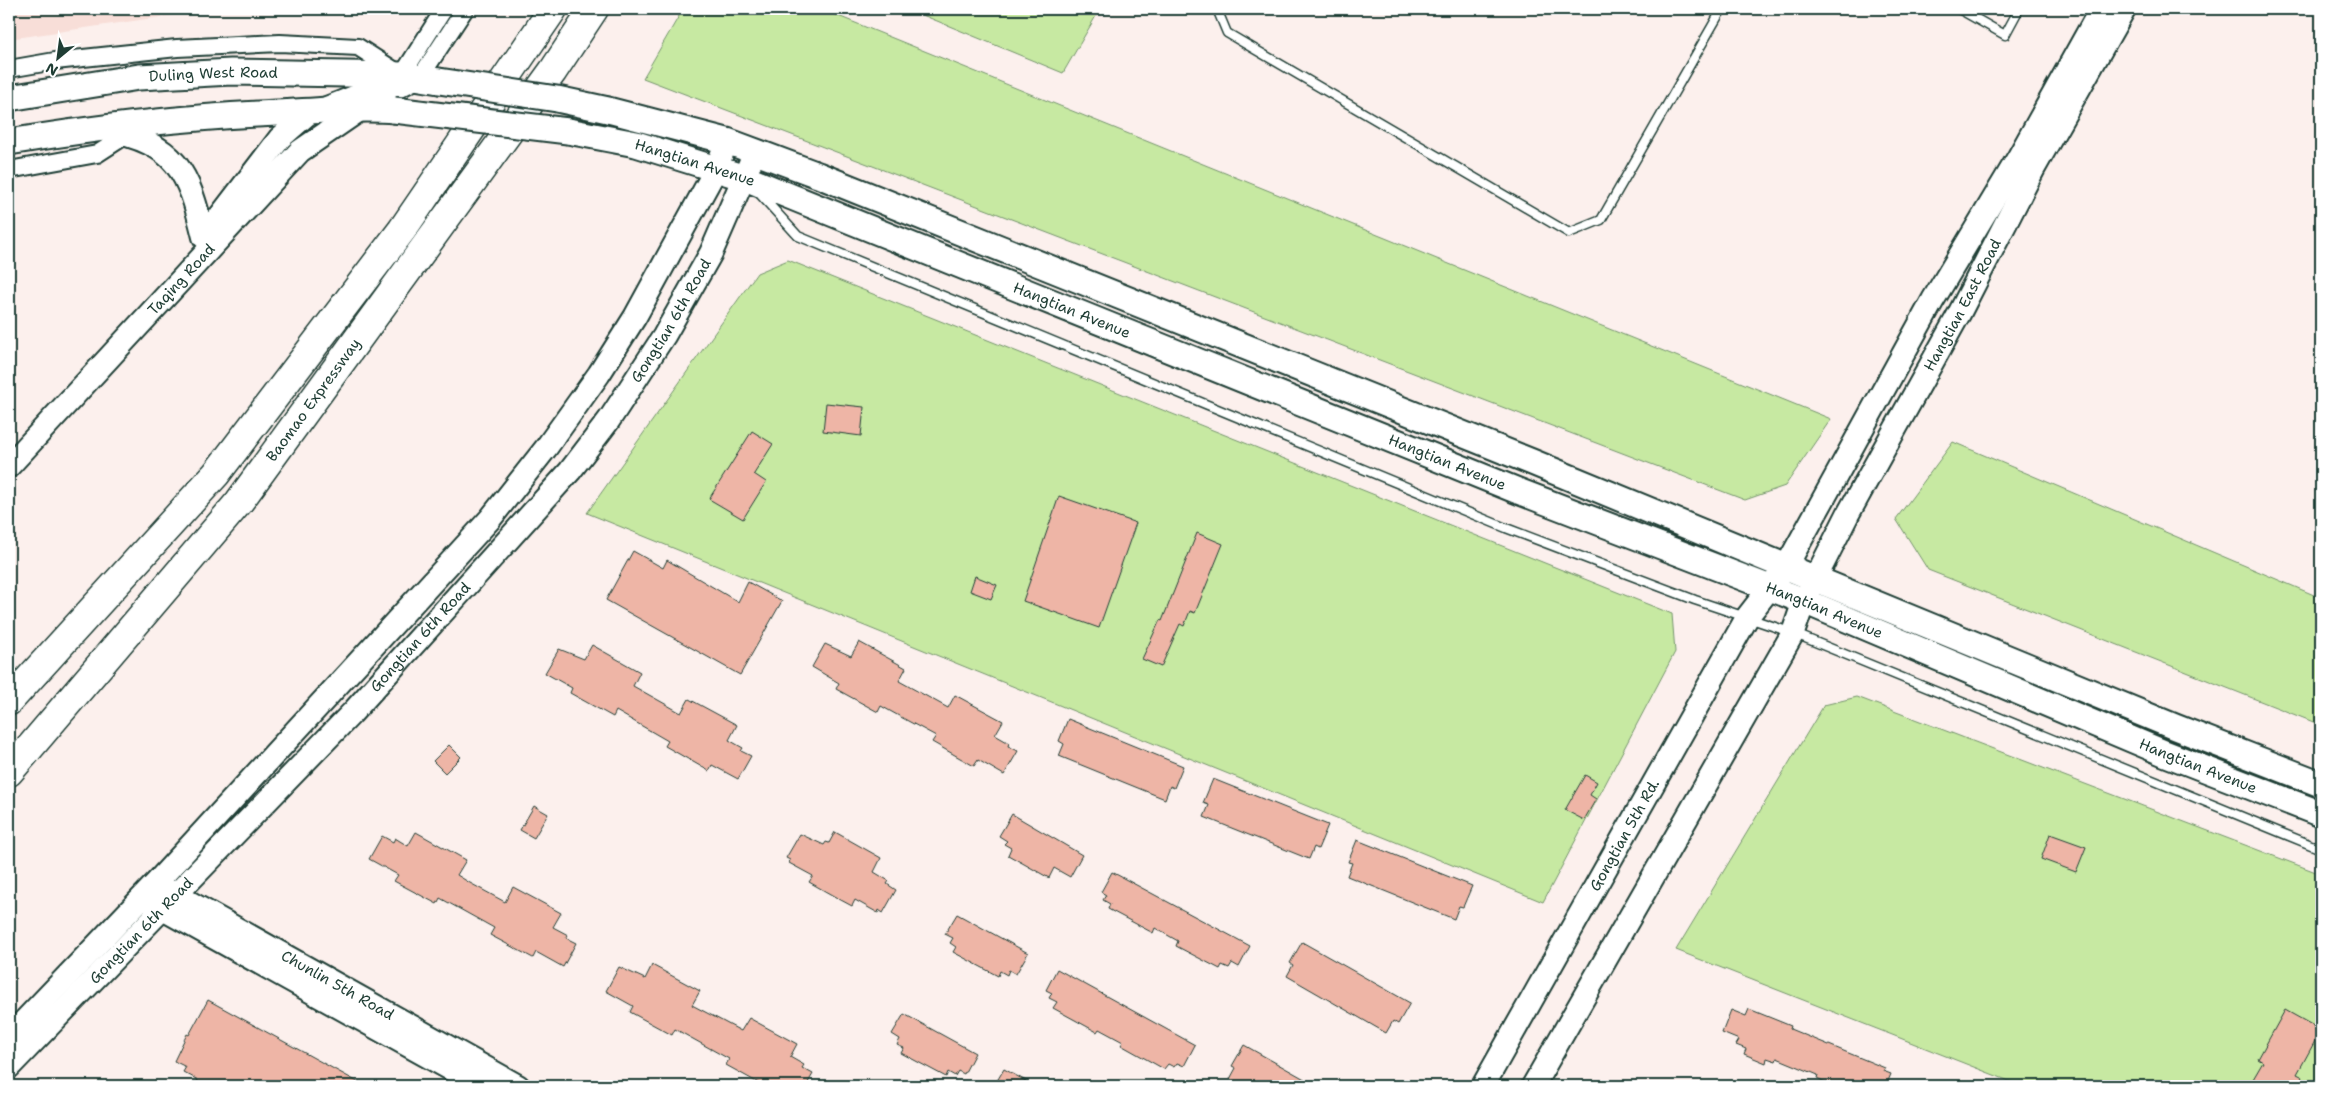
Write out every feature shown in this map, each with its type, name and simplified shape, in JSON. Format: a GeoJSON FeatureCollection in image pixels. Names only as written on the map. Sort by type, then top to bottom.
{"type":"FeatureCollection","features":[{"type":"Feature","properties":{"kind":"highway","name":"Baomao Expressway"},"geometry":{"type":"LineString","coordinates":[[9,701],[216,474],[402,230],[553,9]]}},
{"type":"Feature","properties":{"kind":"highway","name":"Baomao Expressway"},"geometry":{"type":"LineString","coordinates":[[9,772],[239,502],[553,71],[594,9]]}},
{"type":"Feature","properties":{"kind":"main road","name":"Duling West Road"},"geometry":{"type":"LineString","coordinates":[[9,98],[138,77],[231,72],[420,78],[557,99],[608,110]]}},
{"type":"Feature","properties":{"kind":"main road","name":"Hangtian Avenue"},"geometry":{"type":"LineString","coordinates":[[364,107],[568,131],[636,144],[745,178],[1518,491],[1804,601],[2164,753],[2321,814]]}},
{"type":"Feature","properties":{"kind":"main road"},"geometry":{"type":"LineString","coordinates":[[9,142],[93,128],[136,128],[193,117],[364,107]]}},
{"type":"Feature","properties":{"kind":"main road","name":"Hangtian Avenue"},"geometry":{"type":"LineString","coordinates":[[608,110],[727,142],[755,152],[1532,462],[2175,727],[2321,784]]}},
{"type":"Feature","properties":{"kind":"street"},"geometry":{"type":"LineString","coordinates":[[420,78],[444,9]]}},
{"type":"Feature","properties":{"kind":"street"},"geometry":{"type":"LineString","coordinates":[[364,107],[420,78],[465,9]]}},
{"type":"Feature","properties":{"kind":"street","name":"Hangtian East Road"},"geometry":{"type":"LineString","coordinates":[[1770,588],[1786,567],[1933,300],[2017,160],[2101,9]]}},
{"type":"Feature","properties":{"kind":"street","name":"Hangtian East Road"},"geometry":{"type":"LineString","coordinates":[[1804,601],[1848,514],[1959,314],[2034,168],[2124,9]]}},
{"type":"Feature","properties":{"kind":"street"},"geometry":{"type":"LineString","coordinates":[[9,69],[177,48],[280,43],[358,47],[420,78]]}},
{"type":"Feature","properties":{"kind":"street"},"geometry":{"type":"LineString","coordinates":[[311,111],[420,78]]}},
{"type":"Feature","properties":{"kind":"street","name":"Taqing Road"},"geometry":{"type":"LineString","coordinates":[[9,466],[300,152],[364,107]]}},
{"type":"Feature","properties":{"kind":"street","name":"Taqing Road"},"geometry":{"type":"LineString","coordinates":[[9,446],[204,237],[280,138],[311,111]]}},
{"type":"Feature","properties":{"kind":"street"},"geometry":{"type":"LineString","coordinates":[[9,170],[97,154],[136,128],[166,152],[183,173],[197,208],[204,237]]}},
{"type":"Feature","properties":{"kind":"street","name":"Gongtian 6th Road"},"geometry":{"type":"LineString","coordinates":[[9,1037],[150,890],[490,519],[546,448],[635,317],[716,169],[727,142]]}},
{"type":"Feature","properties":{"kind":"street","name":"Gongtian 6th Road"},"geometry":{"type":"LineString","coordinates":[[9,1066],[352,713],[570,471],[609,420],[664,336],[711,253],[755,152]]}},
{"type":"Feature","properties":{"kind":"street","name":"Gongtian 5th Rd."},"geometry":{"type":"LineString","coordinates":[[1483,1086],[1748,616],[1770,588]]}},
{"type":"Feature","properties":{"kind":"street"},"geometry":{"type":"LineString","coordinates":[[1533,1086],[1793,633],[1804,601]]}},
{"type":"Feature","properties":{"kind":"street","name":"Chunlin 5th Road"},"geometry":{"type":"LineString","coordinates":[[150,890],[481,1086]]}},
{"type":"Feature","properties":{"kind":"street","name":"Chunlin 5th Road"},"geometry":{"type":"LineString","coordinates":[[170,902],[518,1086]]}},
{"type":"Feature","properties":{"kind":"lane"},"geometry":{"type":"LineString","coordinates":[[1217,9],[1228,32],[1568,232],[1601,220],[1722,9]]}},
{"type":"Feature","properties":{"kind":"lane"},"geometry":{"type":"LineString","coordinates":[[1959,9],[2005,35],[2019,9]]}},
{"type":"Feature","properties":{"kind":"lane"},"geometry":{"type":"LineString","coordinates":[[745,178],[798,236],[1506,528],[1695,600],[1748,616],[1793,633],[2321,850]]}},
{"type":"Feature","properties":{"kind":"shaded area"},"geometry":{"type":"Polygon","coordinates":[[[9,9],[216,9],[9,39],[9,9]]]}},
{"type":"Feature","properties":{"kind":"green space"},"geometry":{"type":"Polygon","coordinates":[[[683,9],[821,9],[1831,419],[1785,486],[1745,500],[643,78],[683,9]]]}},
{"type":"Feature","properties":{"kind":"green space"},"geometry":{"type":"Polygon","coordinates":[[[908,9],[1100,9],[1063,73],[908,9]]]}},
{"type":"Feature","properties":{"kind":"green space"},"geometry":{"type":"Polygon","coordinates":[[[788,260],[1672,614],[1675,652],[1543,902],[587,513],[757,273],[788,260]]]}},
{"type":"Feature","properties":{"kind":"green space"},"geometry":{"type":"Polygon","coordinates":[[[1953,442],[2321,598],[2321,725],[1928,570],[1896,519],[1953,442]]]}},
{"type":"Feature","properties":{"kind":"green space"},"geometry":{"type":"Polygon","coordinates":[[[1857,697],[2321,874],[2321,1086],[2022,1086],[1676,950],[1824,705],[1857,697]]]}},
{"type":"Feature","properties":{"kind":"building"},"geometry":{"type":"Polygon","coordinates":[[[826,403],[864,407],[861,436],[823,431],[826,403]]]}},
{"type":"Feature","properties":{"kind":"building"},"geometry":{"type":"Polygon","coordinates":[[[752,431],[773,444],[754,474],[766,482],[743,519],[709,499],[752,431]]]}},
{"type":"Feature","properties":{"kind":"building"},"geometry":{"type":"Polygon","coordinates":[[[1059,496],[1136,523],[1099,628],[1023,601],[1059,496]]]}},
{"type":"Feature","properties":{"kind":"building"},"geometry":{"type":"Polygon","coordinates":[[[1197,533],[1223,544],[1195,613],[1190,611],[1184,626],[1180,624],[1161,667],[1142,659],[1160,620],[1162,621],[1197,533]]]}},
{"type":"Feature","properties":{"kind":"building"},"geometry":{"type":"Polygon","coordinates":[[[633,551],[663,568],[667,560],[738,602],[748,582],[782,601],[740,675],[606,600],[633,551]]]}},
{"type":"Feature","properties":{"kind":"building"},"geometry":{"type":"Polygon","coordinates":[[[975,576],[997,585],[991,599],[970,591],[975,576]]]}},
{"type":"Feature","properties":{"kind":"building"},"geometry":{"type":"Polygon","coordinates":[[[859,642],[906,668],[899,681],[948,708],[955,695],[1003,721],[995,735],[1009,743],[1008,746],[1018,751],[1004,775],[978,760],[974,766],[932,742],[936,736],[881,706],[878,712],[836,689],[839,683],[812,667],[825,644],[851,656],[859,642]]]}},
{"type":"Feature","properties":{"kind":"building"},"geometry":{"type":"Polygon","coordinates":[[[592,645],[640,672],[633,686],[681,713],[689,699],[737,725],[729,740],[743,748],[741,751],[751,756],[738,779],[712,765],[709,771],[665,746],[668,741],[616,711],[613,717],[570,693],[572,688],[545,673],[559,649],[584,659],[592,645]]]}},
{"type":"Feature","properties":{"kind":"building"},"geometry":{"type":"Polygon","coordinates":[[[1068,719],[1183,766],[1174,788],[1170,786],[1165,799],[1059,756],[1064,744],[1059,741],[1068,719]]]}},
{"type":"Feature","properties":{"kind":"building"},"geometry":{"type":"Polygon","coordinates":[[[449,745],[461,757],[445,773],[433,761],[449,745]]]}},
{"type":"Feature","properties":{"kind":"building"},"geometry":{"type":"Polygon","coordinates":[[[1585,775],[1597,782],[1590,795],[1596,799],[1584,820],[1565,810],[1585,775]]]}},
{"type":"Feature","properties":{"kind":"building"},"geometry":{"type":"Polygon","coordinates":[[[1213,779],[1328,825],[1318,849],[1314,847],[1309,859],[1204,817],[1209,805],[1203,803],[1213,779]]]}},
{"type":"Feature","properties":{"kind":"building"},"geometry":{"type":"Polygon","coordinates":[[[534,806],[548,814],[534,838],[520,830],[534,806]]]}},
{"type":"Feature","properties":{"kind":"building"},"geometry":{"type":"Polygon","coordinates":[[[1012,814],[1082,855],[1070,877],[1054,868],[1049,878],[1008,855],[1011,848],[1004,844],[1007,841],[999,836],[1012,814]]]}},
{"type":"Feature","properties":{"kind":"building"},"geometry":{"type":"Polygon","coordinates":[[[416,832],[466,860],[457,875],[470,883],[505,902],[513,887],[561,913],[553,927],[568,935],[566,938],[576,943],[563,967],[536,952],[533,958],[490,935],[494,928],[440,898],[437,904],[394,881],[398,875],[369,859],[382,836],[393,842],[395,838],[408,846],[416,832]]]}},
{"type":"Feature","properties":{"kind":"building"},"geometry":{"type":"Polygon","coordinates":[[[835,832],[881,858],[874,872],[889,881],[887,884],[896,890],[883,913],[879,910],[878,913],[855,900],[852,906],[809,882],[813,876],[789,863],[790,860],[786,858],[800,834],[824,845],[826,842],[829,843],[835,832]]]}},
{"type":"Feature","properties":{"kind":"building"},"geometry":{"type":"Polygon","coordinates":[[[2050,834],[2086,847],[2076,872],[2041,859],[2050,834]]]}},
{"type":"Feature","properties":{"kind":"building"},"geometry":{"type":"Polygon","coordinates":[[[1357,840],[1472,886],[1463,907],[1459,906],[1454,919],[1347,876],[1352,863],[1348,862],[1357,840]]]}},
{"type":"Feature","properties":{"kind":"building"},"geometry":{"type":"Polygon","coordinates":[[[1112,872],[1250,946],[1239,967],[1232,963],[1229,968],[1222,965],[1220,969],[1176,946],[1178,941],[1155,928],[1153,933],[1108,909],[1110,904],[1103,900],[1106,895],[1101,892],[1112,872]]]}},
{"type":"Feature","properties":{"kind":"building"},"geometry":{"type":"Polygon","coordinates":[[[957,914],[1028,953],[1016,974],[1009,970],[1007,975],[1000,971],[998,976],[953,952],[956,947],[950,943],[953,938],[945,934],[957,914]]]}},
{"type":"Feature","properties":{"kind":"building"},"geometry":{"type":"Polygon","coordinates":[[[1302,942],[1410,1003],[1398,1024],[1393,1021],[1386,1033],[1287,976],[1293,965],[1290,963],[1302,942]]]}},
{"type":"Feature","properties":{"kind":"building"},"geometry":{"type":"Polygon","coordinates":[[[652,965],[700,991],[692,1005],[741,1031],[749,1018],[797,1044],[790,1057],[804,1065],[802,1068],[813,1074],[806,1086],[764,1086],[726,1065],[729,1059],[675,1029],[672,1035],[630,1012],[633,1006],[606,991],[619,967],[645,979],[652,965]]]}},
{"type":"Feature","properties":{"kind":"building"},"geometry":{"type":"Polygon","coordinates":[[[1057,969],[1195,1045],[1184,1066],[1177,1063],[1174,1067],[1168,1064],[1164,1069],[1121,1045],[1123,1042],[1099,1029],[1097,1032],[1053,1008],[1057,1002],[1049,998],[1052,993],[1046,990],[1057,969]]]}},
{"type":"Feature","properties":{"kind":"building"},"geometry":{"type":"Polygon","coordinates":[[[208,1000],[365,1086],[195,1086],[198,1080],[183,1072],[186,1067],[174,1061],[187,1034],[189,1035],[208,1000]]]}},
{"type":"Feature","properties":{"kind":"building"},"geometry":{"type":"Polygon","coordinates":[[[1749,1009],[1791,1026],[1790,1029],[1885,1068],[1883,1071],[1891,1074],[1886,1086],[1823,1086],[1825,1082],[1817,1078],[1818,1075],[1777,1058],[1776,1061],[1767,1058],[1766,1063],[1744,1054],[1746,1049],[1736,1045],[1739,1040],[1722,1033],[1731,1010],[1746,1016],[1749,1009]]]}},
{"type":"Feature","properties":{"kind":"building"},"geometry":{"type":"Polygon","coordinates":[[[2285,1010],[2321,1030],[2297,1074],[2303,1077],[2297,1086],[2249,1086],[2263,1062],[2258,1059],[2285,1010]]]}},
{"type":"Feature","properties":{"kind":"building"},"geometry":{"type":"Polygon","coordinates":[[[904,1014],[975,1053],[964,1074],[958,1071],[955,1076],[948,1072],[946,1077],[901,1053],[904,1048],[897,1045],[900,1039],[892,1034],[904,1014]]]}},
{"type":"Feature","properties":{"kind":"building"},"geometry":{"type":"Polygon","coordinates":[[[1244,1045],[1317,1086],[1243,1086],[1230,1079],[1236,1068],[1232,1066],[1244,1045]]]}},
{"type":"Feature","properties":{"kind":"building"},"geometry":{"type":"Polygon","coordinates":[[[1004,1069],[1035,1086],[994,1086],[1004,1069]]]}}]}
